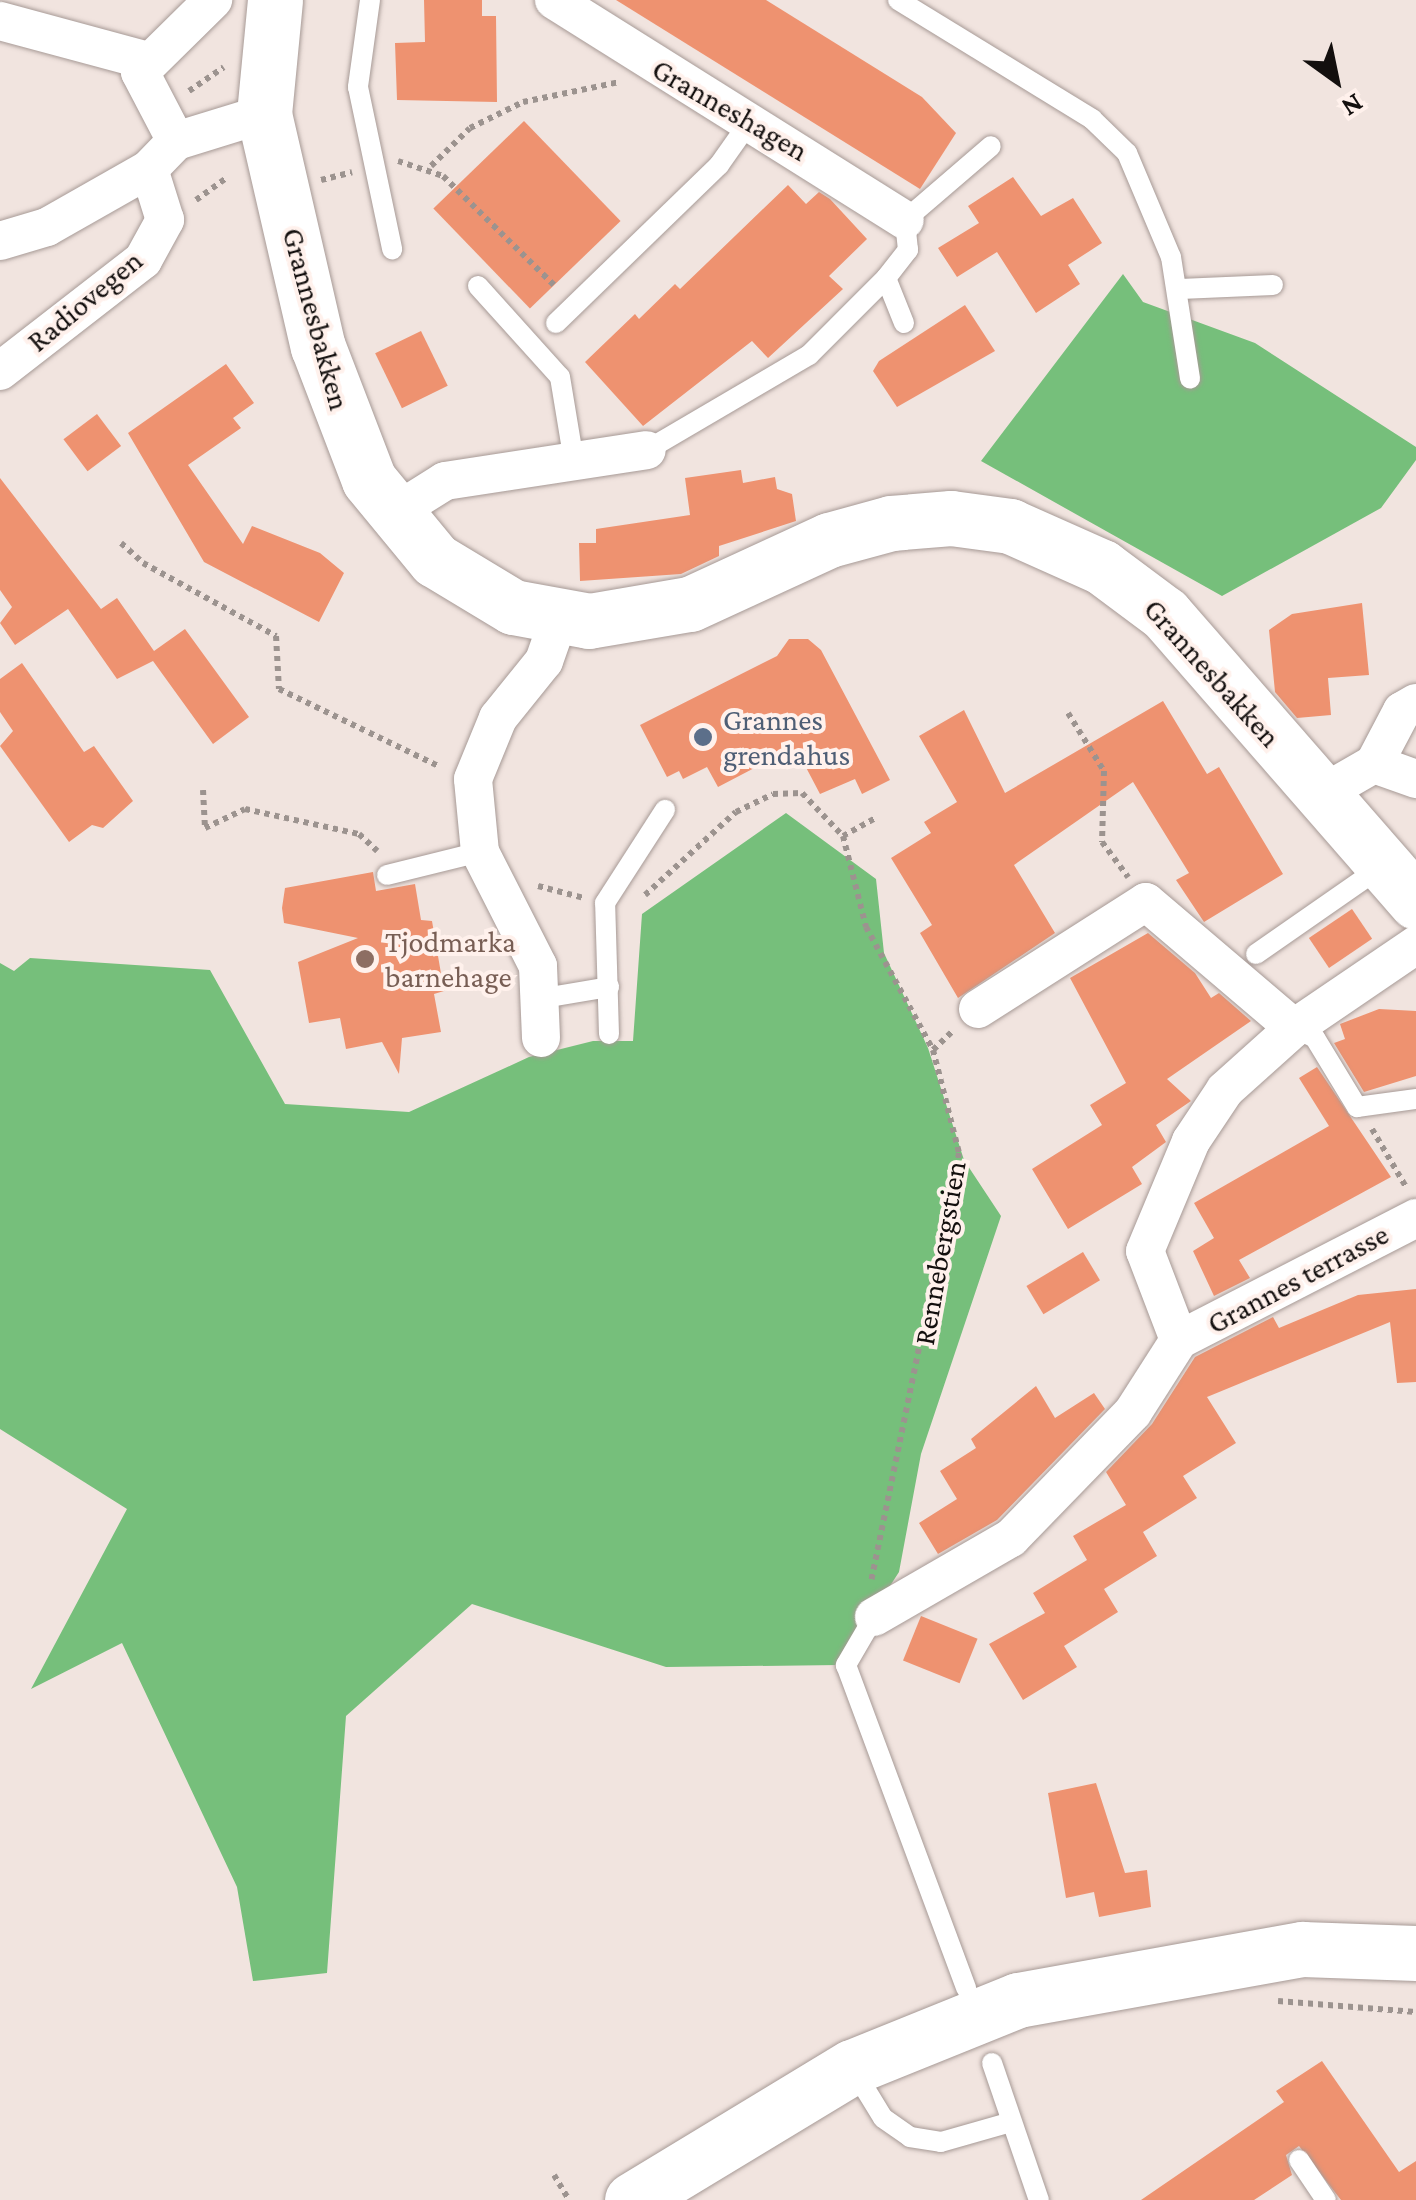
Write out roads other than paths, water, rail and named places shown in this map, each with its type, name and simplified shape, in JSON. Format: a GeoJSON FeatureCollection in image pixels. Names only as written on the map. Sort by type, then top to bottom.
{"type":"FeatureCollection","features":[{"type":"Feature","properties":{"kind":"street"},"geometry":{"type":"LineString","coordinates":[[176,141],[141,84],[145,60],[213,0]]}},
{"type":"Feature","properties":{"kind":"street","name":"Grannesbakken"},"geometry":{"type":"LineString","coordinates":[[275,0],[264,114],[318,347],[351,442],[394,513],[434,560],[481,592],[558,621],[690,604],[829,540],[891,524],[951,518],[1010,526],[1131,584],[1400,884]]}},
{"type":"Feature","properties":{"kind":"street","name":"Granneshagen"},"geometry":{"type":"LineString","coordinates":[[554,0],[906,220]]}},
{"type":"Feature","properties":{"kind":"street"},"geometry":{"type":"LineString","coordinates":[[0,21],[145,60]]}},
{"type":"Feature","properties":{"kind":"street"},"geometry":{"type":"LineString","coordinates":[[0,241],[47,226],[149,169],[176,141],[264,114]]}},
{"type":"Feature","properties":{"kind":"street","name":"Radiovegen"},"geometry":{"type":"LineString","coordinates":[[0,371],[142,260],[166,220],[149,169]]}},
{"type":"Feature","properties":{"kind":"street"},"geometry":{"type":"LineString","coordinates":[[394,513],[445,481],[647,450]]}},
{"type":"Feature","properties":{"kind":"street"},"geometry":{"type":"LineString","coordinates":[[541,1038],[544,998],[522,928],[480,852],[473,779],[482,748],[544,661],[558,621]]}},
{"type":"Feature","properties":{"kind":"street"},"geometry":{"type":"LineString","coordinates":[[1320,794],[1374,764],[1402,712],[1416,703]]}},
{"type":"Feature","properties":{"kind":"street"},"geometry":{"type":"LineString","coordinates":[[1374,764],[1416,779]]}},
{"type":"Feature","properties":{"kind":"street"},"geometry":{"type":"LineString","coordinates":[[978,1009],[1146,902],[1294,1028]]}},
{"type":"Feature","properties":{"kind":"street","name":"Grannes terrasse"},"geometry":{"type":"LineString","coordinates":[[1180,1340],[1150,1273],[1150,1226],[1225,1090],[1294,1028],[1416,946]]}},
{"type":"Feature","properties":{"kind":"street","name":"Grannes terrasse"},"geometry":{"type":"LineString","coordinates":[[874,1617],[1011,1538],[1133,1412],[1180,1340],[1416,1218]]}},
{"type":"Feature","properties":{"kind":"street"},"geometry":{"type":"LineString","coordinates":[[632,2200],[852,2067],[1018,2000],[1302,1949],[1416,1954]]}},
{"type":"Feature","properties":{"kind":"street"},"geometry":{"type":"LineString","coordinates":[[1221,1963],[1416,1982]]}},
{"type":"Feature","properties":{"kind":"lane"},"geometry":{"type":"LineString","coordinates":[[370,0],[358,87],[392,249]]}},
{"type":"Feature","properties":{"kind":"lane"},"geometry":{"type":"LineString","coordinates":[[898,0],[1108,131],[1142,178],[1180,289],[1190,380]]}},
{"type":"Feature","properties":{"kind":"lane"},"geometry":{"type":"LineString","coordinates":[[556,323],[720,165],[748,124]]}},
{"type":"Feature","properties":{"kind":"lane"},"geometry":{"type":"LineString","coordinates":[[647,450],[809,354],[886,278],[908,250],[906,220],[991,146]]}},
{"type":"Feature","properties":{"kind":"lane"},"geometry":{"type":"LineString","coordinates":[[886,278],[904,323]]}},
{"type":"Feature","properties":{"kind":"lane"},"geometry":{"type":"LineString","coordinates":[[1180,289],[1273,285]]}},
{"type":"Feature","properties":{"kind":"lane"},"geometry":{"type":"LineString","coordinates":[[478,286],[560,378],[574,462]]}},
{"type":"Feature","properties":{"kind":"lane"},"geometry":{"type":"LineString","coordinates":[[609,1034],[605,902],[665,810]]}},
{"type":"Feature","properties":{"kind":"lane"},"geometry":{"type":"LineString","coordinates":[[387,875],[480,852]]}},
{"type":"Feature","properties":{"kind":"lane"},"geometry":{"type":"LineString","coordinates":[[1256,954],[1400,884]]}},
{"type":"Feature","properties":{"kind":"lane"},"geometry":{"type":"LineString","coordinates":[[544,998],[609,988]]}},
{"type":"Feature","properties":{"kind":"lane"},"geometry":{"type":"LineString","coordinates":[[1294,1028],[1315,1038],[1356,1107],[1416,1099]]}},
{"type":"Feature","properties":{"kind":"lane"},"geometry":{"type":"LineString","coordinates":[[874,1617],[846,1665],[966,1988]]}},
{"type":"Feature","properties":{"kind":"lane"},"geometry":{"type":"LineString","coordinates":[[992,2064],[1038,2200]]}},
{"type":"Feature","properties":{"kind":"lane"},"geometry":{"type":"LineString","coordinates":[[852,2067],[883,2118],[910,2137],[941,2142],[1011,2122]]}},
{"type":"Feature","properties":{"kind":"lane"},"geometry":{"type":"LineString","coordinates":[[1299,2160],[1326,2200]]}},
{"type":"Feature","properties":{"kind":"place","name":"Grannes grendahus"},"geometry":{"type":"Point","coordinates":[703,737]}},
{"type":"Feature","properties":{"kind":"place","name":"Tjodmarka barnehage"},"geometry":{"type":"Point","coordinates":[365,959]}}]}
